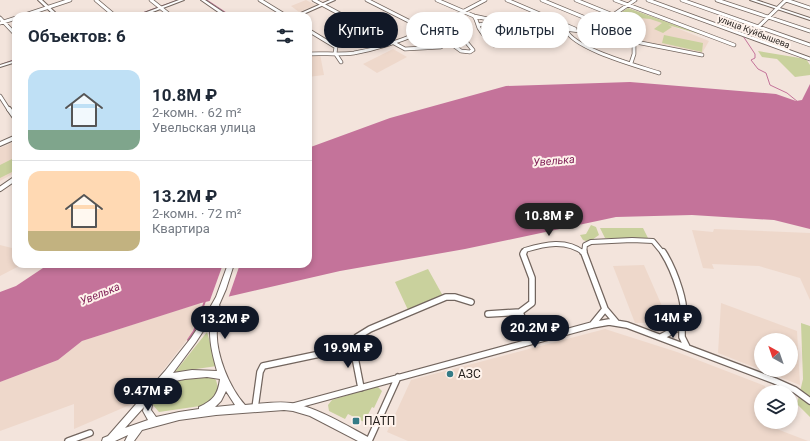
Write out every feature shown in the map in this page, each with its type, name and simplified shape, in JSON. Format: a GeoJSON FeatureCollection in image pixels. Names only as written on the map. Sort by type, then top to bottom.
{"type":"FeatureCollection","features":[{"type":"Feature","properties":{"kind":"street"},"geometry":{"type":"LineString","coordinates":[[40,0],[53,12]]}},
{"type":"Feature","properties":{"kind":"street"},"geometry":{"type":"LineString","coordinates":[[34,12],[70,0]]}},
{"type":"Feature","properties":{"kind":"street"},"geometry":{"type":"LineString","coordinates":[[96,0],[110,12]]}},
{"type":"Feature","properties":{"kind":"street"},"geometry":{"type":"LineString","coordinates":[[151,0],[166,12]]}},
{"type":"Feature","properties":{"kind":"street"},"geometry":{"type":"LineString","coordinates":[[149,12],[182,0]]}},
{"type":"Feature","properties":{"kind":"street"},"geometry":{"type":"LineString","coordinates":[[203,0],[222,12]]}},
{"type":"Feature","properties":{"kind":"street"},"geometry":{"type":"LineString","coordinates":[[260,0],[280,12]]}},
{"type":"Feature","properties":{"kind":"street"},"geometry":{"type":"LineString","coordinates":[[314,0],[335,12]]}},
{"type":"Feature","properties":{"kind":"street"},"geometry":{"type":"LineString","coordinates":[[305,12],[333,0]]}},
{"type":"Feature","properties":{"kind":"street"},"geometry":{"type":"LineString","coordinates":[[367,0],[406,21]]}},
{"type":"Feature","properties":{"kind":"street"},"geometry":{"type":"LineString","coordinates":[[436,0],[466,12]]}},
{"type":"Feature","properties":{"kind":"street"},"geometry":{"type":"LineString","coordinates":[[462,11],[484,0]]}},
{"type":"Feature","properties":{"kind":"street"},"geometry":{"type":"LineString","coordinates":[[507,0],[534,12]]}},
{"type":"Feature","properties":{"kind":"street"},"geometry":{"type":"LineString","coordinates":[[542,0],[577,14]]}},
{"type":"Feature","properties":{"kind":"street"},"geometry":{"type":"LineString","coordinates":[[576,0],[606,12]]}},
{"type":"Feature","properties":{"kind":"street"},"geometry":{"type":"LineString","coordinates":[[615,0],[734,45]]}},
{"type":"Feature","properties":{"kind":"street"},"geometry":{"type":"LineString","coordinates":[[618,12],[635,0]]}},
{"type":"Feature","properties":{"kind":"street","name":"улица Куйбышева"},"geometry":{"type":"LineString","coordinates":[[648,0],[810,60]]}},
{"type":"Feature","properties":{"kind":"street"},"geometry":{"type":"LineString","coordinates":[[682,0],[810,45]]}},
{"type":"Feature","properties":{"kind":"street"},"geometry":{"type":"LineString","coordinates":[[717,0],[810,31]]}},
{"type":"Feature","properties":{"kind":"street"},"geometry":{"type":"LineString","coordinates":[[752,0],[810,19]]}},
{"type":"Feature","properties":{"kind":"street"},"geometry":{"type":"LineString","coordinates":[[748,36],[786,0],[810,8]]}},
{"type":"Feature","properties":{"kind":"street"},"geometry":{"type":"LineString","coordinates":[[474,16],[481,17]]}},
{"type":"Feature","properties":{"kind":"street"},"geometry":{"type":"LineString","coordinates":[[474,16],[478,21],[479,28],[481,30]]}},
{"type":"Feature","properties":{"kind":"street"},"geometry":{"type":"LineString","coordinates":[[0,18],[2,23],[12,32]]}},
{"type":"Feature","properties":{"kind":"street"},"geometry":{"type":"LineString","coordinates":[[2,23],[12,19]]}},
{"type":"Feature","properties":{"kind":"street"},"geometry":{"type":"LineString","coordinates":[[312,32],[336,47],[336,53],[341,62]]}},
{"type":"Feature","properties":{"kind":"street"},"geometry":{"type":"LineString","coordinates":[[569,37],[597,52],[631,63],[634,66],[659,73]]}},
{"type":"Feature","properties":{"kind":"street"},"geometry":{"type":"LineString","coordinates":[[646,44],[702,55]]}},
{"type":"Feature","properties":{"kind":"street"},"geometry":{"type":"LineString","coordinates":[[398,46],[411,50],[431,48]]}},
{"type":"Feature","properties":{"kind":"street"},"geometry":{"type":"LineString","coordinates":[[312,54],[353,53],[375,48]]}},
{"type":"Feature","properties":{"kind":"street"},"geometry":{"type":"LineString","coordinates":[[457,48],[461,51],[470,52],[472,50],[470,48]]}},
{"type":"Feature","properties":{"kind":"street"},"geometry":{"type":"LineString","coordinates":[[631,63],[634,48]]}},
{"type":"Feature","properties":{"kind":"street"},"geometry":{"type":"LineString","coordinates":[[0,66],[12,62]]}},
{"type":"Feature","properties":{"kind":"street"},"geometry":{"type":"LineString","coordinates":[[0,96],[12,113]]}},
{"type":"Feature","properties":{"kind":"street"},"geometry":{"type":"LineString","coordinates":[[0,144],[12,139]]}},
{"type":"Feature","properties":{"kind":"street"},"geometry":{"type":"LineString","coordinates":[[0,189],[12,181]]}},
{"type":"Feature","properties":{"kind":"street"},"geometry":{"type":"LineString","coordinates":[[616,322],[604,309],[584,253],[585,245],[591,242],[646,240],[657,244],[662,250],[671,269],[684,308],[685,318],[682,326],[682,337],[687,347]]}},
{"type":"Feature","properties":{"kind":"street"},"geometry":{"type":"LineString","coordinates":[[488,314],[520,312],[529,306],[533,298],[531,275],[523,254],[525,250],[563,244],[574,246],[584,253]]}},
{"type":"Feature","properties":{"kind":"street"},"geometry":{"type":"LineString","coordinates":[[109,440],[162,380],[195,338],[217,303],[230,268]]}},
{"type":"Feature","properties":{"kind":"street"},"geometry":{"type":"LineString","coordinates":[[361,388],[354,347],[357,337],[370,329],[446,297],[455,297],[471,302]]}},
{"type":"Feature","properties":{"kind":"street"},"geometry":{"type":"LineString","coordinates":[[217,303],[214,334],[224,376],[236,402],[244,409]]}},
{"type":"Feature","properties":{"kind":"street"},"geometry":{"type":"LineString","coordinates":[[592,326],[604,309]]}},
{"type":"Feature","properties":{"kind":"street"},"geometry":{"type":"LineString","coordinates":[[520,312],[531,341]]}},
{"type":"Feature","properties":{"kind":"street"},"geometry":{"type":"LineString","coordinates":[[109,440],[139,426],[154,421],[200,412],[292,407],[531,341],[592,326],[616,322],[661,337],[775,381],[795,390],[810,401]]}},
{"type":"Feature","properties":{"kind":"street"},"geometry":{"type":"LineString","coordinates":[[661,337],[682,326]]}},
{"type":"Feature","properties":{"kind":"street"},"geometry":{"type":"LineString","coordinates":[[255,408],[260,372],[263,366],[354,347]]}},
{"type":"Feature","properties":{"kind":"street"},"geometry":{"type":"LineString","coordinates":[[162,380],[178,375],[208,373],[224,376]]}},
{"type":"Feature","properties":{"kind":"street"},"geometry":{"type":"LineString","coordinates":[[200,412],[209,407],[219,398],[224,386],[224,376]]}},
{"type":"Feature","properties":{"kind":"street"},"geometry":{"type":"LineString","coordinates":[[292,407],[312,414],[368,441],[398,378]]}},
{"type":"Feature","properties":{"kind":"street"},"geometry":{"type":"LineString","coordinates":[[153,390],[148,401],[147,411],[154,421]]}},
{"type":"Feature","properties":{"kind":"street"},"geometry":{"type":"LineString","coordinates":[[129,441],[139,426]]}},
{"type":"Feature","properties":{"kind":"street"},"geometry":{"type":"LineString","coordinates":[[68,441],[90,433]]}},
{"type":"Feature","properties":{"kind":"shaded area"},"geometry":{"type":"Polygon","coordinates":[[[306,0],[316,5],[299,12],[291,6],[306,0]]]}},
{"type":"Feature","properties":{"kind":"shaded area"},"geometry":{"type":"Polygon","coordinates":[[[629,9],[636,12],[624,12],[629,9]]]}},
{"type":"Feature","properties":{"kind":"shaded area"},"geometry":{"type":"Polygon","coordinates":[[[646,16],[709,41],[701,55],[646,43],[646,16]]]}},
{"type":"Feature","properties":{"kind":"shaded area"},"geometry":{"type":"Polygon","coordinates":[[[393,49],[407,57],[377,73],[363,64],[393,49]]]}},
{"type":"Feature","properties":{"kind":"shaded area"},"geometry":{"type":"Polygon","coordinates":[[[320,54],[324,75],[312,76],[312,55],[320,54]]]}},
{"type":"Feature","properties":{"kind":"shaded area"},"geometry":{"type":"Polygon","coordinates":[[[12,143],[12,174],[0,181],[0,148],[12,143]]]}},
{"type":"Feature","properties":{"kind":"shaded area"},"geometry":{"type":"Polygon","coordinates":[[[714,229],[810,233],[810,300],[800,278],[759,266],[712,264],[714,269],[703,268],[692,230],[713,232],[714,229]]]}},
{"type":"Feature","properties":{"kind":"shaded area"},"geometry":{"type":"Polygon","coordinates":[[[0,245],[12,248],[12,268],[15,268],[0,276],[0,245]]]}},
{"type":"Feature","properties":{"kind":"shaded area"},"geometry":{"type":"Polygon","coordinates":[[[644,265],[669,322],[635,323],[613,266],[644,265]]]}},
{"type":"Feature","properties":{"kind":"shaded area"},"geometry":{"type":"Polygon","coordinates":[[[200,303],[200,313],[190,336],[161,373],[132,404],[74,429],[74,404],[0,431],[0,382],[58,360],[82,341],[200,303]]]}},
{"type":"Feature","properties":{"kind":"shaded area"},"geometry":{"type":"Polygon","coordinates":[[[721,303],[797,331],[797,333],[754,333],[754,367],[718,353],[721,303]]]}},
{"type":"Feature","properties":{"kind":"shaded area"},"geometry":{"type":"Polygon","coordinates":[[[605,329],[677,352],[762,385],[754,385],[754,429],[777,429],[808,441],[408,441],[387,432],[411,380],[605,329]]]}},
{"type":"Feature","properties":{"kind":"shaded area"},"geometry":{"type":"Polygon","coordinates":[[[798,349],[800,385],[780,377],[798,377],[798,349]]]}},
{"type":"Feature","properties":{"kind":"green space"},"geometry":{"type":"Polygon","coordinates":[[[628,8],[639,12],[622,12],[628,8]]]}},
{"type":"Feature","properties":{"kind":"green space"},"geometry":{"type":"Polygon","coordinates":[[[646,14],[706,36],[668,25],[672,27],[663,33],[654,29],[662,23],[646,19],[646,14]]]}},
{"type":"Feature","properties":{"kind":"green space"},"geometry":{"type":"Polygon","coordinates":[[[664,35],[703,43],[702,52],[662,43],[664,35]]]}},
{"type":"Feature","properties":{"kind":"green space"},"geometry":{"type":"Polygon","coordinates":[[[758,51],[806,59],[810,65],[810,75],[795,77],[777,59],[762,57],[758,51]]]}},
{"type":"Feature","properties":{"kind":"green space"},"geometry":{"type":"Polygon","coordinates":[[[12,159],[12,172],[0,178],[0,165],[12,159]]]}},
{"type":"Feature","properties":{"kind":"green space"},"geometry":{"type":"Polygon","coordinates":[[[591,225],[596,227],[599,235],[589,242],[583,240],[580,235],[586,234],[591,225]]]}},
{"type":"Feature","properties":{"kind":"green space"},"geometry":{"type":"Polygon","coordinates":[[[600,228],[643,228],[648,238],[605,238],[600,228]]]}},
{"type":"Feature","properties":{"kind":"green space"},"geometry":{"type":"Polygon","coordinates":[[[428,269],[443,296],[408,310],[395,282],[428,269]]]}},
{"type":"Feature","properties":{"kind":"green space"},"geometry":{"type":"Polygon","coordinates":[[[801,323],[810,326],[810,417],[798,405],[803,379],[801,323]]]}},
{"type":"Feature","properties":{"kind":"green space"},"geometry":{"type":"Polygon","coordinates":[[[207,332],[217,366],[175,372],[207,332]]]}},
{"type":"Feature","properties":{"kind":"green space"},"geometry":{"type":"Polygon","coordinates":[[[211,377],[216,380],[219,391],[207,405],[159,412],[152,404],[155,395],[166,384],[211,377]]]}},
{"type":"Feature","properties":{"kind":"green space"},"geometry":{"type":"Polygon","coordinates":[[[377,386],[382,391],[374,408],[372,407],[364,422],[348,414],[345,419],[329,411],[328,405],[332,400],[377,386]]]}},
{"type":"Feature","properties":{"kind":"water","name":"Увелька"},"geometry":{"type":"Polygon","coordinates":[[[630,82],[776,94],[796,101],[802,100],[810,84],[810,229],[774,220],[692,215],[616,217],[465,249],[340,271],[201,303],[82,341],[58,360],[0,382],[0,292],[16,286],[43,268],[312,268],[312,147],[390,118],[506,86],[630,82]]]}},
{"type":"Feature","properties":{"kind":"pier"},"geometry":{"type":"Polygon","coordinates":[[[222,268],[239,268],[228,299],[209,303],[222,268]]]}},
{"type":"Feature","properties":{"kind":"waterway"},"geometry":{"type":"LineString","coordinates":[[145,12],[178,0]]}},
{"type":"Feature","properties":{"kind":"waterway"},"geometry":{"type":"LineString","coordinates":[[207,0],[225,12]]}},
{"type":"Feature","properties":{"kind":"waterway"},"geometry":{"type":"LineString","coordinates":[[743,36],[755,54],[755,58],[751,60],[758,69],[766,73],[770,85],[787,93],[798,102]]}},
{"type":"Feature","properties":{"kind":"waterway"},"geometry":{"type":"LineString","coordinates":[[0,65],[12,60]]}},
{"type":"Feature","properties":{"kind":"waterway"},"geometry":{"type":"LineString","coordinates":[[190,340],[188,340],[194,331],[205,301]]}},
{"type":"Feature","properties":{"kind":"place","name":"АЗС"},"geometry":{"type":"Point","coordinates":[450,374]}},
{"type":"Feature","properties":{"kind":"place","name":"ПАТП"},"geometry":{"type":"Point","coordinates":[356,421]}}]}
